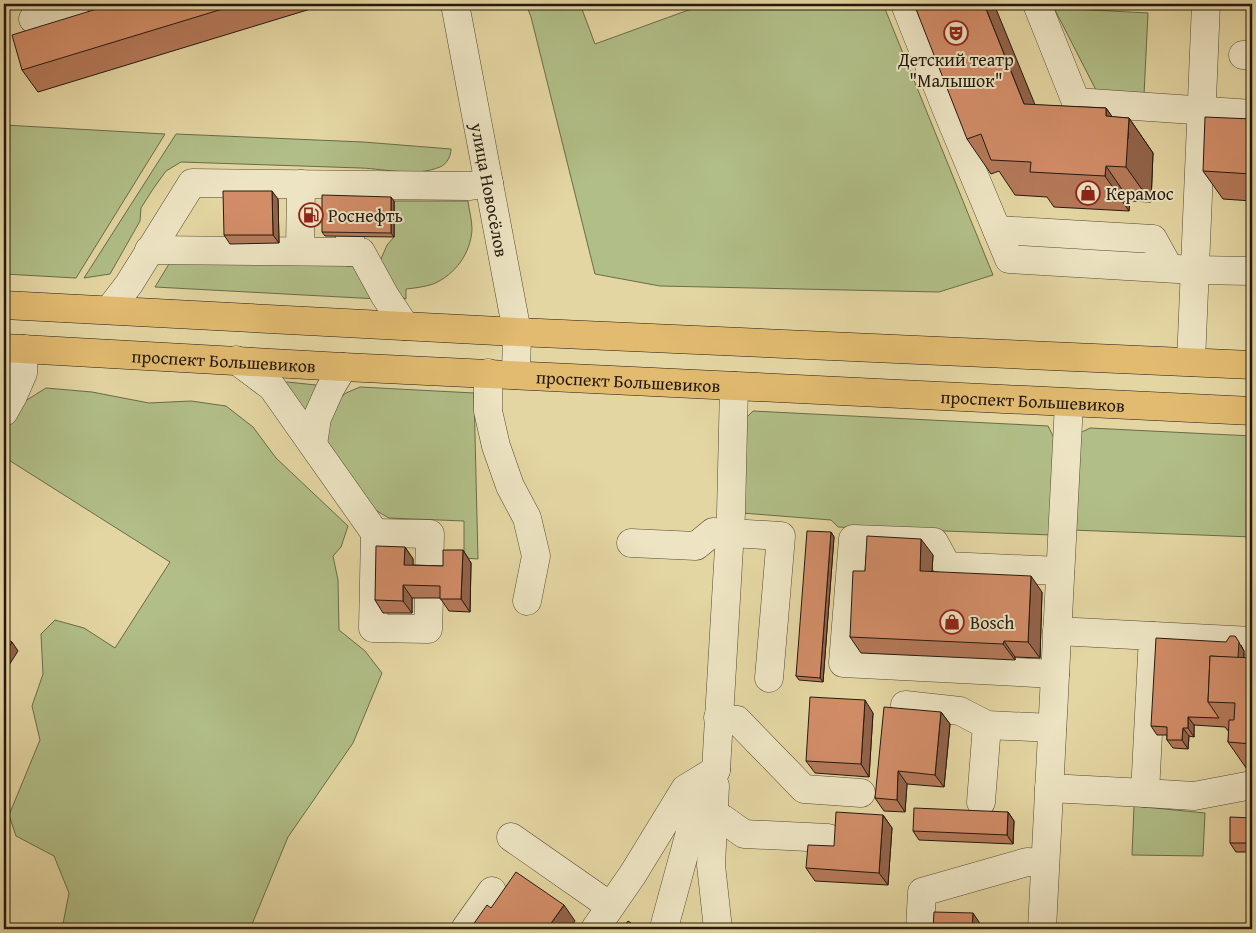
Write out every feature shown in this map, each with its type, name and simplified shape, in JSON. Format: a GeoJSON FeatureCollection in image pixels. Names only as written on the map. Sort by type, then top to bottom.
{"type":"FeatureCollection","features":[{"type":"Feature","properties":{"kind":"main road"},"geometry":{"type":"LineString","coordinates":[[4,304],[517,332],[1252,365]]}},
{"type":"Feature","properties":{"kind":"main road","name":"проспект Большевиков"},"geometry":{"type":"LineString","coordinates":[[14,348],[343,367],[1252,412]]}},
{"type":"Feature","properties":{"kind":"street"},"geometry":{"type":"LineString","coordinates":[[33,18],[76,4]]}},
{"type":"Feature","properties":{"kind":"street","name":"улица Новосёлов"},"geometry":{"type":"LineString","coordinates":[[455,4],[517,332],[516,375]]}},
{"type":"Feature","properties":{"kind":"street"},"geometry":{"type":"LineString","coordinates":[[905,4],[1009,260],[1252,272]]}},
{"type":"Feature","properties":{"kind":"street"},"geometry":{"type":"LineString","coordinates":[[1037,4],[1076,102],[1252,114]]}},
{"type":"Feature","properties":{"kind":"street"},"geometry":{"type":"LineString","coordinates":[[1191,362],[1182,269],[1202,111],[1206,4]]}},
{"type":"Feature","properties":{"kind":"street"},"geometry":{"type":"LineString","coordinates":[[109,310],[129,284],[192,183],[301,184],[350,192],[470,186],[489,183]]}},
{"type":"Feature","properties":{"kind":"street"},"geometry":{"type":"LineString","coordinates":[[300,251],[301,184]]}},
{"type":"Feature","properties":{"kind":"street"},"geometry":{"type":"LineString","coordinates":[[150,250],[300,251],[349,244],[360,252],[385,296],[405,326]]}},
{"type":"Feature","properties":{"kind":"street"},"geometry":{"type":"LineString","coordinates":[[4,412],[23,374],[14,348]]}},
{"type":"Feature","properties":{"kind":"street"},"geometry":{"type":"LineString","coordinates":[[236,360],[272,387],[375,532],[374,628],[428,629],[430,534],[375,532]]}},
{"type":"Feature","properties":{"kind":"street"},"geometry":{"type":"LineString","coordinates":[[313,444],[317,418],[330,389],[343,367]]}},
{"type":"Feature","properties":{"kind":"street"},"geometry":{"type":"LineString","coordinates":[[488,374],[488,411],[496,446],[510,486],[527,518],[536,556],[528,601]]}},
{"type":"Feature","properties":{"kind":"street"},"geometry":{"type":"LineString","coordinates":[[716,926],[711,865],[730,533],[734,386]]}},
{"type":"Feature","properties":{"kind":"street"},"geometry":{"type":"LineString","coordinates":[[1042,929],[1069,402]]}},
{"type":"Feature","properties":{"kind":"street"},"geometry":{"type":"LineString","coordinates":[[631,543],[696,546],[713,532],[780,536],[769,678]]}},
{"type":"Feature","properties":{"kind":"street"},"geometry":{"type":"LineString","coordinates":[[1055,674],[843,663],[853,539],[934,542],[947,566],[1060,571]]}},
{"type":"Feature","properties":{"kind":"street"},"geometry":{"type":"LineString","coordinates":[[1057,631],[1252,642]]}},
{"type":"Feature","properties":{"kind":"street"},"geometry":{"type":"LineString","coordinates":[[1145,793],[1153,636]]}},
{"type":"Feature","properties":{"kind":"street"},"geometry":{"type":"LineString","coordinates":[[905,705],[960,711],[987,725],[1052,728]]}},
{"type":"Feature","properties":{"kind":"street"},"geometry":{"type":"LineString","coordinates":[[718,718],[737,720],[804,789],[861,792]]}},
{"type":"Feature","properties":{"kind":"street"},"geometry":{"type":"LineString","coordinates":[[981,802],[987,725]]}},
{"type":"Feature","properties":{"kind":"street"},"geometry":{"type":"LineString","coordinates":[[595,929],[633,874],[685,789],[716,770]]}},
{"type":"Feature","properties":{"kind":"street"},"geometry":{"type":"LineString","coordinates":[[665,924],[692,825],[716,770]]}},
{"type":"Feature","properties":{"kind":"street"},"geometry":{"type":"LineString","coordinates":[[1049,788],[1194,796],[1252,785]]}},
{"type":"Feature","properties":{"kind":"street"},"geometry":{"type":"LineString","coordinates":[[714,818],[722,819],[744,834],[828,838]]}},
{"type":"Feature","properties":{"kind":"street"},"geometry":{"type":"LineString","coordinates":[[511,837],[610,906]]}},
{"type":"Feature","properties":{"kind":"street"},"geometry":{"type":"LineString","coordinates":[[920,929],[922,892],[1027,862],[1045,863]]}},
{"type":"Feature","properties":{"kind":"street"},"geometry":{"type":"LineString","coordinates":[[465,929],[492,891]]}},
{"type":"Feature","properties":{"kind":"green space"},"geometry":{"type":"Polygon","coordinates":[[[526,4],[580,4],[595,44],[705,4],[883,4],[993,275],[939,292],[660,286],[595,274],[531,17],[526,4]]]}},
{"type":"Feature","properties":{"kind":"green space"},"geometry":{"type":"Polygon","coordinates":[[[1054,8],[1148,13],[1144,95],[1096,90],[1054,8]]]}},
{"type":"Feature","properties":{"kind":"green space"},"geometry":{"type":"Polygon","coordinates":[[[4,125],[165,134],[76,278],[4,274],[4,125]]]}},
{"type":"Feature","properties":{"kind":"green space"},"geometry":{"type":"Polygon","coordinates":[[[176,134],[363,142],[451,149],[445,164],[421,172],[181,162],[166,171],[153,189],[141,208],[140,221],[110,274],[84,278],[176,134]]]}},
{"type":"Feature","properties":{"kind":"green space"},"geometry":{"type":"Polygon","coordinates":[[[394,201],[468,201],[472,222],[469,246],[455,269],[433,284],[406,289],[406,299],[390,293],[379,272],[381,259],[387,245],[394,237],[394,201]]]}},
{"type":"Feature","properties":{"kind":"green space"},"geometry":{"type":"Polygon","coordinates":[[[172,259],[352,260],[378,299],[155,287],[172,259]]]}},
{"type":"Feature","properties":{"kind":"green space"},"geometry":{"type":"Polygon","coordinates":[[[284,383],[316,385],[317,387],[305,411],[284,383]]]}},
{"type":"Feature","properties":{"kind":"green space"},"geometry":{"type":"Polygon","coordinates":[[[360,387],[474,393],[478,559],[464,558],[464,521],[389,518],[370,507],[325,439],[331,405],[346,393],[360,387]]]}},
{"type":"Feature","properties":{"kind":"green space"},"geometry":{"type":"Polygon","coordinates":[[[46,388],[92,392],[149,403],[191,401],[226,406],[253,427],[276,458],[348,526],[341,547],[333,556],[338,580],[339,630],[365,651],[382,673],[353,743],[288,837],[250,929],[62,929],[69,893],[54,856],[16,836],[9,815],[40,740],[32,706],[43,674],[41,634],[55,620],[84,628],[115,648],[170,562],[4,457],[4,431],[14,408],[46,388]]]}},
{"type":"Feature","properties":{"kind":"green space"},"geometry":{"type":"Polygon","coordinates":[[[753,411],[1048,426],[1055,440],[1051,535],[838,527],[831,520],[742,513],[743,428],[747,417],[753,411]]]}},
{"type":"Feature","properties":{"kind":"green space"},"geometry":{"type":"Polygon","coordinates":[[[1090,428],[1252,436],[1252,537],[1072,530],[1080,433],[1090,428]]]}},
{"type":"Feature","properties":{"kind":"green space"},"geometry":{"type":"Polygon","coordinates":[[[1134,806],[1205,813],[1203,856],[1132,855],[1134,806]]]}},
{"type":"Feature","properties":{"kind":"building"},"geometry":{"type":"Polygon","coordinates":[[[113,4],[239,4],[22,70],[12,35],[113,4]]]}},
{"type":"Feature","properties":{"kind":"building"},"geometry":{"type":"Polygon","coordinates":[[[914,4],[984,4],[1024,104],[1106,108],[1106,116],[1129,118],[1126,167],[1106,166],[1105,176],[1030,172],[1031,162],[991,160],[981,134],[967,139],[914,4]]]}},
{"type":"Feature","properties":{"kind":"building"},"geometry":{"type":"Polygon","coordinates":[[[1205,117],[1252,119],[1252,174],[1203,171],[1205,117]]]}},
{"type":"Feature","properties":{"kind":"building"},"geometry":{"type":"Polygon","coordinates":[[[223,191],[272,191],[273,235],[224,235],[223,191]]]}},
{"type":"Feature","properties":{"kind":"building"},"geometry":{"type":"Polygon","coordinates":[[[322,195],[391,197],[391,233],[322,232],[322,195]]]}},
{"type":"Feature","properties":{"kind":"building"},"geometry":{"type":"Polygon","coordinates":[[[807,531],[831,532],[820,678],[796,676],[807,531]]]}},
{"type":"Feature","properties":{"kind":"building","name":"Bosch"},"geometry":{"type":"Polygon","coordinates":[[[867,536],[921,539],[920,571],[1031,576],[1028,642],[1004,641],[1003,644],[850,637],[853,571],[865,571],[867,536]]]}},
{"type":"Feature","properties":{"kind":"building"},"geometry":{"type":"Polygon","coordinates":[[[376,546],[405,547],[404,565],[443,566],[443,550],[463,550],[461,599],[440,599],[440,586],[403,585],[403,601],[375,600],[376,546]]]}},
{"type":"Feature","properties":{"kind":"building"},"geometry":{"type":"Polygon","coordinates":[[[1230,636],[1235,636],[1239,642],[1238,658],[1210,656],[1208,702],[1219,718],[1188,717],[1188,728],[1183,728],[1182,740],[1167,740],[1167,727],[1151,726],[1156,638],[1226,642],[1230,636]]]}},
{"type":"Feature","properties":{"kind":"building"},"geometry":{"type":"Polygon","coordinates":[[[4,637],[12,642],[4,655],[4,637]]]}},
{"type":"Feature","properties":{"kind":"building"},"geometry":{"type":"Polygon","coordinates":[[[1210,656],[1252,658],[1252,744],[1228,742],[1229,720],[1234,720],[1235,703],[1208,702],[1210,656]]]}},
{"type":"Feature","properties":{"kind":"building"},"geometry":{"type":"Polygon","coordinates":[[[810,697],[865,700],[861,764],[806,761],[810,697]]]}},
{"type":"Feature","properties":{"kind":"building"},"geometry":{"type":"Polygon","coordinates":[[[884,707],[941,712],[935,775],[898,771],[897,800],[875,798],[884,707]]]}},
{"type":"Feature","properties":{"kind":"building"},"geometry":{"type":"Polygon","coordinates":[[[914,808],[1008,812],[1007,835],[913,831],[914,808]]]}},
{"type":"Feature","properties":{"kind":"building"},"geometry":{"type":"Polygon","coordinates":[[[836,812],[883,815],[879,873],[806,868],[808,845],[834,846],[836,812]]]}},
{"type":"Feature","properties":{"kind":"building"},"geometry":{"type":"Polygon","coordinates":[[[1230,817],[1252,818],[1252,843],[1230,843],[1230,817]]]}},
{"type":"Feature","properties":{"kind":"building"},"geometry":{"type":"Polygon","coordinates":[[[516,872],[564,905],[547,929],[470,929],[487,905],[491,908],[516,872]]]}},
{"type":"Feature","properties":{"kind":"building"},"geometry":{"type":"Polygon","coordinates":[[[934,912],[973,913],[972,929],[933,929],[934,912]]]}},
{"type":"Feature","properties":{"kind":"building"},"geometry":{"type":"Polygon","coordinates":[[[628,921],[639,929],[622,929],[628,921]]]}},
{"type":"Feature","properties":{"kind":"place","name":"Детский театр \"Малышок\""},"geometry":{"type":"Point","coordinates":[956,33]}},
{"type":"Feature","properties":{"kind":"place","name":"Керамос"},"geometry":{"type":"Point","coordinates":[1088,193]}},
{"type":"Feature","properties":{"kind":"place","name":"Роснефть"},"geometry":{"type":"Point","coordinates":[311,215]}},
{"type":"Feature","properties":{"kind":"place","name":"Bosch"},"geometry":{"type":"Point","coordinates":[952,622]}}]}
